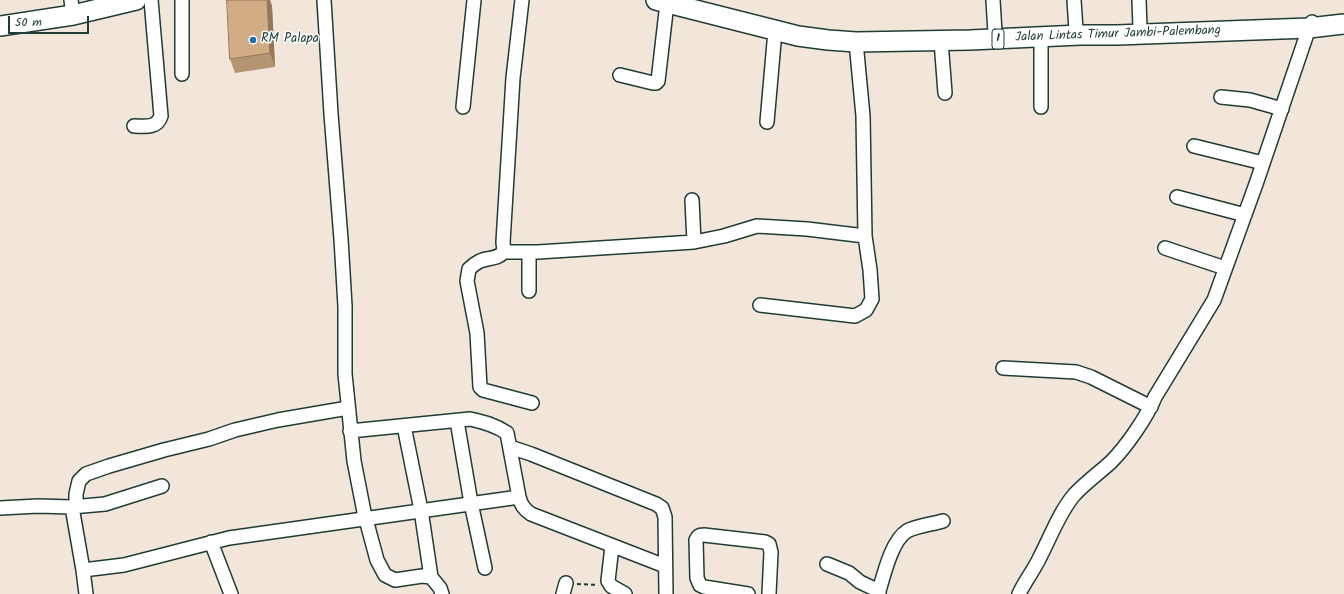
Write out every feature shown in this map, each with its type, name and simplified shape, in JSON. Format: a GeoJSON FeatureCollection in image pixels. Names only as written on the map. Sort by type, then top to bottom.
{"type":"FeatureCollection","features":[{"type":"Feature","properties":{"kind":"highway"},"geometry":{"type":"LineString","coordinates":[[0,26],[72,7],[134,0]]}},
{"type":"Feature","properties":{"kind":"highway","name":"Jalan Lintas Timur Jambi-Palembang"},"geometry":{"type":"LineString","coordinates":[[667,1],[827,34],[856,35],[1344,24]]}},
{"type":"Feature","properties":{"kind":"highway","name":"Jalan Lintas Timur Jambi-Palembang"},"geometry":{"type":"LineString","coordinates":[[667,1],[775,31],[828,40],[856,42],[1041,38],[1311,25],[1344,19]]}},
{"type":"Feature","properties":{"kind":"street"},"geometry":{"type":"LineString","coordinates":[[134,126],[146,127],[154,125],[161,116],[151,0]]}},
{"type":"Feature","properties":{"kind":"street"},"geometry":{"type":"LineString","coordinates":[[182,0],[182,74]]}},
{"type":"Feature","properties":{"kind":"street"},"geometry":{"type":"LineString","coordinates":[[324,0],[330,114],[342,247],[345,306],[345,374],[354,461],[366,518],[377,560],[385,575],[395,580],[422,576],[431,577]]}},
{"type":"Feature","properties":{"kind":"street"},"geometry":{"type":"LineString","coordinates":[[463,107],[474,0]]}},
{"type":"Feature","properties":{"kind":"street"},"geometry":{"type":"LineString","coordinates":[[504,252],[503,242],[513,78],[522,0]]}},
{"type":"Feature","properties":{"kind":"street"},"geometry":{"type":"LineString","coordinates":[[993,0],[995,33]]}},
{"type":"Feature","properties":{"kind":"street"},"geometry":{"type":"LineString","coordinates":[[1074,0],[1076,30]]}},
{"type":"Feature","properties":{"kind":"street"},"geometry":{"type":"LineString","coordinates":[[1139,0],[1140,28]]}},
{"type":"Feature","properties":{"kind":"street"},"geometry":{"type":"LineString","coordinates":[[620,75],[653,83],[658,81],[667,1]]}},
{"type":"Feature","properties":{"kind":"street"},"geometry":{"type":"LineString","coordinates":[[1019,594],[1040,558],[1060,517],[1074,496],[1112,461],[1130,439],[1151,407],[1155,397],[1214,300],[1311,25]]}},
{"type":"Feature","properties":{"kind":"street"},"geometry":{"type":"LineString","coordinates":[[767,122],[775,31]]}},
{"type":"Feature","properties":{"kind":"street"},"geometry":{"type":"LineString","coordinates":[[1041,38],[1041,107]]}},
{"type":"Feature","properties":{"kind":"street"},"geometry":{"type":"LineString","coordinates":[[942,41],[944,93]]}},
{"type":"Feature","properties":{"kind":"street"},"geometry":{"type":"LineString","coordinates":[[760,305],[855,316],[866,310],[872,300],[870,270],[865,236],[863,116],[856,42]]}},
{"type":"Feature","properties":{"kind":"street"},"geometry":{"type":"LineString","coordinates":[[1221,96],[1250,100],[1282,109]]}},
{"type":"Feature","properties":{"kind":"street"},"geometry":{"type":"LineString","coordinates":[[1194,146],[1263,163]]}},
{"type":"Feature","properties":{"kind":"street"},"geometry":{"type":"LineString","coordinates":[[1177,197],[1245,215]]}},
{"type":"Feature","properties":{"kind":"street"},"geometry":{"type":"LineString","coordinates":[[692,200],[694,242]]}},
{"type":"Feature","properties":{"kind":"street"},"geometry":{"type":"LineString","coordinates":[[532,403],[483,390],[480,387],[477,333],[467,281],[469,269],[480,261],[499,257],[504,252],[529,252],[694,242],[724,236],[757,226],[807,229],[865,236]]}},
{"type":"Feature","properties":{"kind":"street"},"geometry":{"type":"LineString","coordinates":[[1165,248],[1226,268]]}},
{"type":"Feature","properties":{"kind":"street"},"geometry":{"type":"LineString","coordinates":[[529,252],[529,291]]}},
{"type":"Feature","properties":{"kind":"street"},"geometry":{"type":"LineString","coordinates":[[1003,368],[1076,372],[1091,377],[1151,407]]}},
{"type":"Feature","properties":{"kind":"street"},"geometry":{"type":"LineString","coordinates":[[86,594],[74,507],[79,481],[86,474],[164,450],[209,439],[235,430],[278,420],[348,408]]}},
{"type":"Feature","properties":{"kind":"street"},"geometry":{"type":"LineString","coordinates":[[350,431],[470,419],[486,422],[496,426],[507,433],[519,497],[521,504],[526,510],[531,514],[665,566]]}},
{"type":"Feature","properties":{"kind":"street"},"geometry":{"type":"LineString","coordinates":[[457,421],[471,503],[485,568]]}},
{"type":"Feature","properties":{"kind":"street"},"geometry":{"type":"LineString","coordinates":[[404,426],[421,510],[431,577],[440,588],[442,594]]}},
{"type":"Feature","properties":{"kind":"street"},"geometry":{"type":"LineString","coordinates":[[510,447],[656,504],[662,508],[665,517],[666,594]]}},
{"type":"Feature","properties":{"kind":"street"},"geometry":{"type":"LineString","coordinates":[[0,508],[38,506],[74,507],[105,504],[162,486]]}},
{"type":"Feature","properties":{"kind":"street"},"geometry":{"type":"LineString","coordinates":[[83,570],[124,565],[229,538],[519,497]]}},
{"type":"Feature","properties":{"kind":"street"},"geometry":{"type":"LineString","coordinates":[[827,564],[848,573],[860,582],[879,592],[895,544],[900,537],[908,530],[943,521]]}},
{"type":"Feature","properties":{"kind":"street"},"geometry":{"type":"LineString","coordinates":[[748,594],[704,587],[700,585],[697,578],[697,537],[704,535],[765,542],[769,544],[771,552],[769,594]]}},
{"type":"Feature","properties":{"kind":"street"},"geometry":{"type":"LineString","coordinates":[[211,542],[230,594]]}},
{"type":"Feature","properties":{"kind":"street"},"geometry":{"type":"LineString","coordinates":[[612,546],[608,577],[609,583],[625,594]]}},
{"type":"Feature","properties":{"kind":"path"},"geometry":{"type":"LineString","coordinates":[[564,589],[609,583]]}},
{"type":"Feature","properties":{"kind":"building","name":"RM Palapa"},"geometry":{"type":"Polygon","coordinates":[[[227,0],[267,0],[270,53],[230,59],[227,0]]]}},
{"type":"Feature","properties":{"kind":"place","name":"RM Palapa"},"geometry":{"type":"Point","coordinates":[253,40]}}]}
